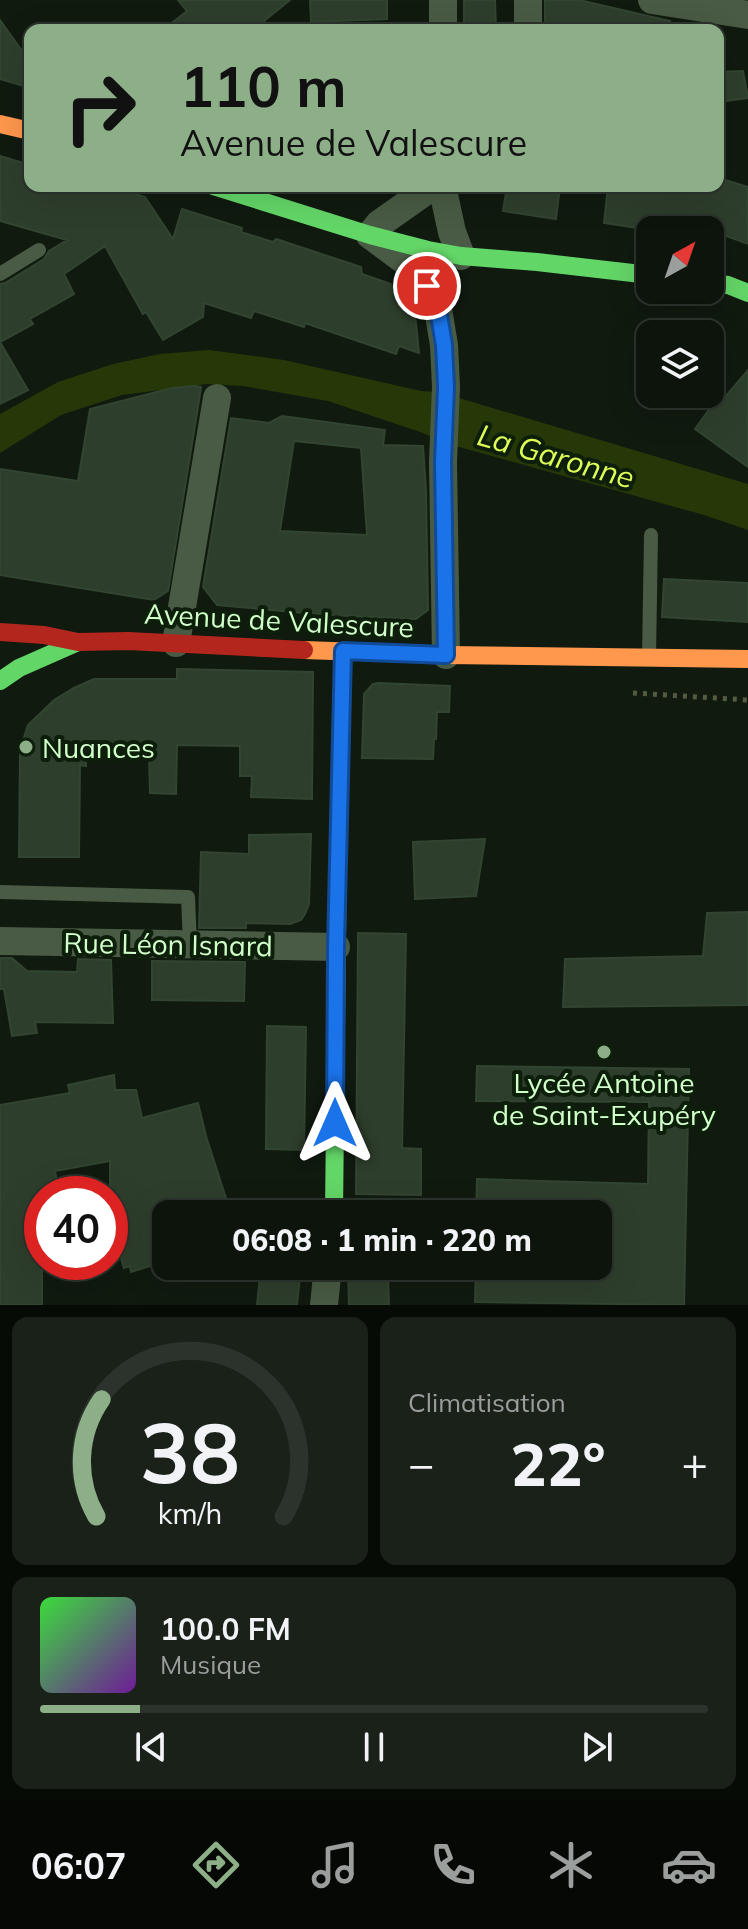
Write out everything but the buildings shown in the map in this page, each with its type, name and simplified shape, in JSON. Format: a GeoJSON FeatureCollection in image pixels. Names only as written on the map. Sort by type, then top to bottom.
{"type":"FeatureCollection","features":[{"type":"Feature","properties":{"kind":"main road"},"geometry":{"type":"LineString","coordinates":[[0,124],[24,130]]}},
{"type":"Feature","properties":{"kind":"main road"},"geometry":{"type":"LineString","coordinates":[[232,192],[428,250],[636,273]]}},
{"type":"Feature","properties":{"kind":"main road"},"geometry":{"type":"LineString","coordinates":[[724,285],[748,293]]}},
{"type":"Feature","properties":{"kind":"main road","name":"Avenue de Valescure"},"geometry":{"type":"LineString","coordinates":[[0,632],[44,635],[78,642],[128,641],[446,655],[748,659]]}},
{"type":"Feature","properties":{"kind":"main road"},"geometry":{"type":"LineString","coordinates":[[0,681],[28,663],[78,642]]}},
{"type":"Feature","properties":{"kind":"main road"},"geometry":{"type":"LineString","coordinates":[[334,1200],[343,651]]}},
{"type":"Feature","properties":{"kind":"street"},"geometry":{"type":"LineString","coordinates":[[443,0],[443,24]]}},
{"type":"Feature","properties":{"kind":"street"},"geometry":{"type":"LineString","coordinates":[[528,0],[528,24]]}},
{"type":"Feature","properties":{"kind":"street"},"geometry":{"type":"LineString","coordinates":[[652,0],[748,15]]}},
{"type":"Feature","properties":{"kind":"street"},"geometry":{"type":"LineString","coordinates":[[424,192],[379,224],[370,235],[405,261],[437,303],[444,345],[446,387],[443,462],[446,655]]}},
{"type":"Feature","properties":{"kind":"street"},"geometry":{"type":"LineString","coordinates":[[443,192],[461,256]]}},
{"type":"Feature","properties":{"kind":"street"},"geometry":{"type":"LineString","coordinates":[[176,643],[217,398]]}},
{"type":"Feature","properties":{"kind":"street","name":"Rue Léon Isnard"},"geometry":{"type":"LineString","coordinates":[[0,941],[336,947]]}},
{"type":"Feature","properties":{"kind":"street"},"geometry":{"type":"LineString","coordinates":[[324,1305],[327,1280]]}},
{"type":"Feature","properties":{"kind":"lane"},"geometry":{"type":"LineString","coordinates":[[0,274],[39,250]]}},
{"type":"Feature","properties":{"kind":"lane"},"geometry":{"type":"LineString","coordinates":[[649,656],[651,535]]}},
{"type":"Feature","properties":{"kind":"lane"},"geometry":{"type":"LineString","coordinates":[[0,892],[188,897],[190,945]]}},
{"type":"Feature","properties":{"kind":"water","name":"La Garonne"},"geometry":{"type":"Polygon","coordinates":[[[209,350],[284,360],[421,391],[439,392],[748,484],[748,530],[445,443],[328,401],[243,386],[207,384],[122,395],[61,415],[0,453],[0,414],[58,382],[113,364],[160,354],[209,350]]]}},
{"type":"Feature","properties":{"kind":"traffic: fast"},"geometry":{"type":"LineString","coordinates":[[232,192],[428,250],[636,273]]}},
{"type":"Feature","properties":{"kind":"traffic: fast"},"geometry":{"type":"LineString","coordinates":[[724,285],[748,293]]}},
{"type":"Feature","properties":{"kind":"traffic: fast"},"geometry":{"type":"LineString","coordinates":[[0,681],[19,668],[78,642]]}},
{"type":"Feature","properties":{"kind":"traffic: fast"},"geometry":{"type":"LineString","coordinates":[[334,1200],[338,845]]}},
{"type":"Feature","properties":{"kind":"traffic: slow"},"geometry":{"type":"LineString","coordinates":[[0,124],[24,130]]}},
{"type":"Feature","properties":{"kind":"traffic: slow"},"geometry":{"type":"LineString","coordinates":[[304,650],[748,659]]}},
{"type":"Feature","properties":{"kind":"traffic: jam"},"geometry":{"type":"LineString","coordinates":[[0,632],[44,635],[78,642],[128,641],[304,650]]}},
{"type":"Feature","properties":{"kind":"traffic: jam"},"geometry":{"type":"LineString","coordinates":[[338,845],[343,651]]}},
{"type":"Feature","properties":{"kind":"place","name":"Nuances"},"geometry":{"type":"Point","coordinates":[26,747]}},
{"type":"Feature","properties":{"kind":"place","name":"Lycée Antoine de Saint-Exupéry"},"geometry":{"type":"Point","coordinates":[604,1052]}},
{"type":"Feature","properties":{"kind":"route"},"geometry":{"type":"LineString","coordinates":[[335,1123],[343,651],[446,655],[444,345],[437,303],[427,286]]}}]}
